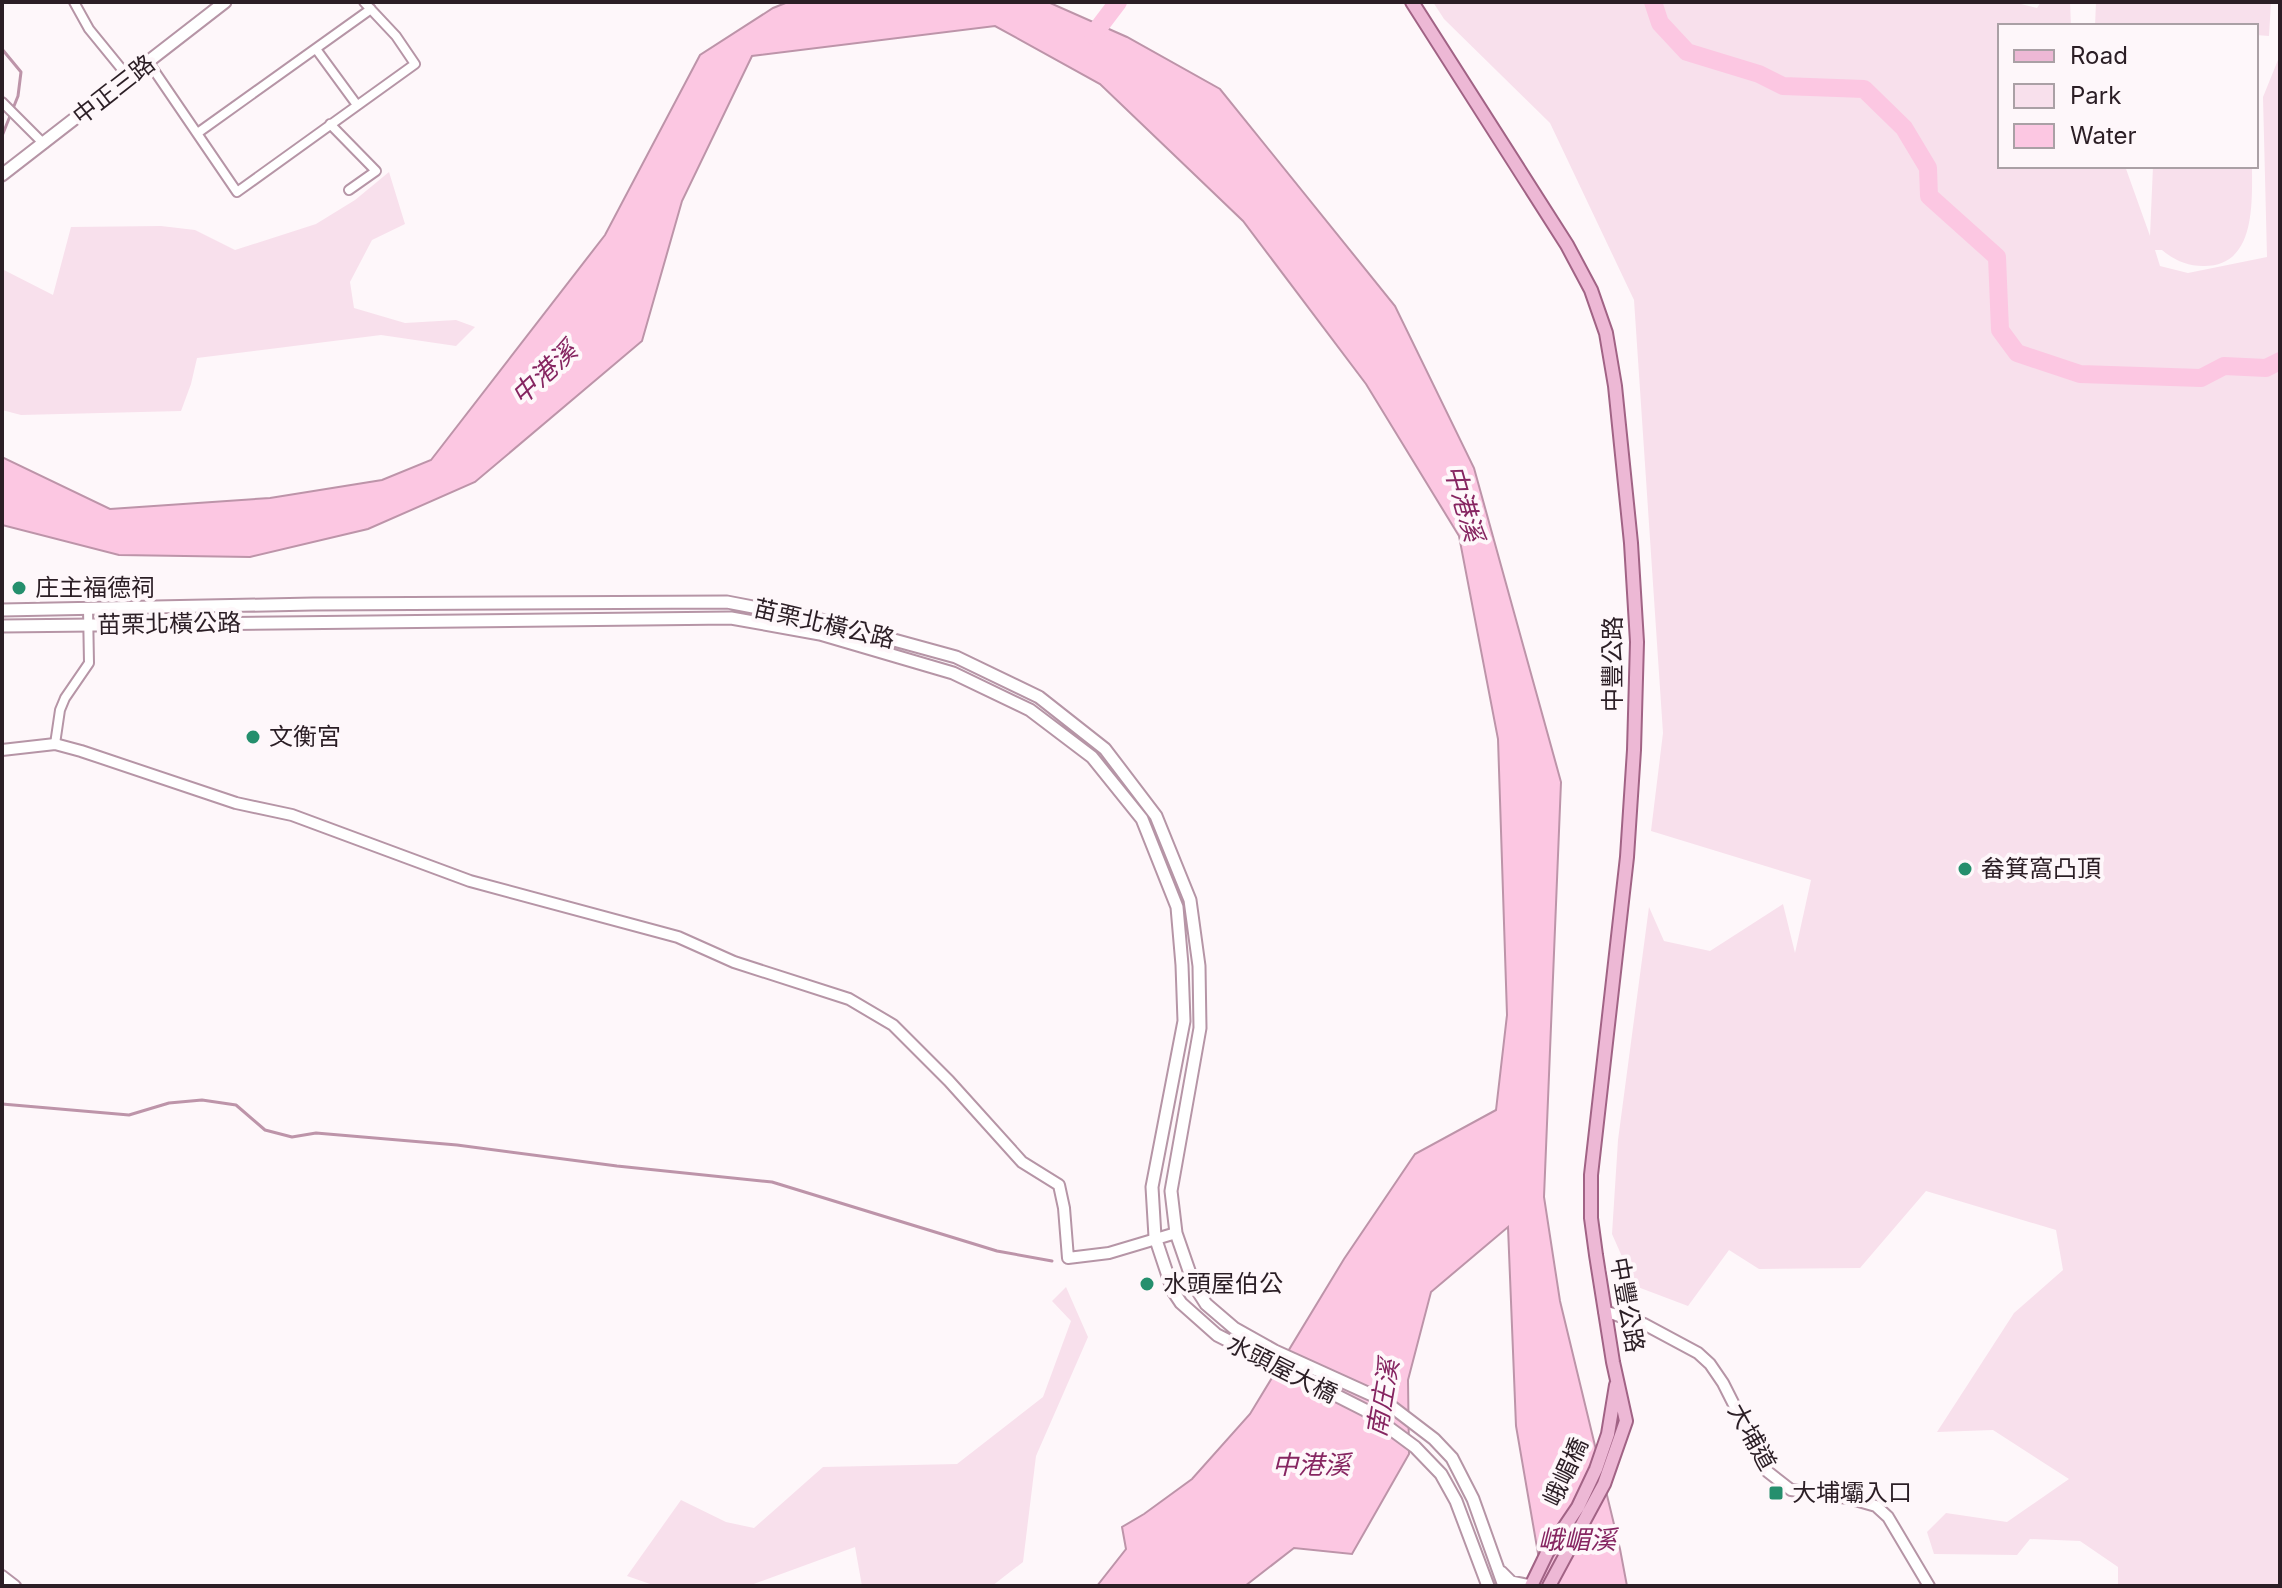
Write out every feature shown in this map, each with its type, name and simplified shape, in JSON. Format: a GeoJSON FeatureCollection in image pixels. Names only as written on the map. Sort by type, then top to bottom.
{"type":"FeatureCollection","features":[{"type":"Feature","properties":{"kind":"main road","name":"中正三路"},"geometry":{"type":"LineString","coordinates":[[2,175],[225,2]]}},
{"type":"Feature","properties":{"kind":"main road","name":"中豐公路"},"geometry":{"type":"LineString","coordinates":[[1412,2],[1567,245],[1591,290],[1606,333],[1615,386],[1631,543],[1637,642],[1634,750],[1627,857],[1591,1175],[1591,1218],[1604,1311],[1626,1421]]}},
{"type":"Feature","properties":{"kind":"main road","name":"苗栗北橫公路"},"geometry":{"type":"LineString","coordinates":[[2,610],[313,604],[727,602],[821,620],[956,657],[1039,697],[1105,749],[1156,816],[1190,900],[1199,966],[1200,1028],[1171,1191],[1176,1233]]}},
{"type":"Feature","properties":{"kind":"main road","name":"苗栗北橫公路"},"geometry":{"type":"LineString","coordinates":[[2,626],[731,618],[820,634],[953,673],[1030,710],[1092,757],[1142,819],[1177,907],[1184,1021],[1152,1187],[1155,1237]]}},
{"type":"Feature","properties":{"kind":"main road","name":"水頭屋大橋"},"geometry":{"type":"LineString","coordinates":[[1176,1233],[1194,1285],[1216,1314],[1275,1351],[1383,1400],[1434,1439],[1452,1458],[1473,1499],[1499,1570]]}},
{"type":"Feature","properties":{"kind":"main road","name":"水頭屋大橋"},"geometry":{"type":"LineString","coordinates":[[1155,1237],[1173,1291],[1204,1325],[1245,1351],[1377,1418],[1415,1447],[1441,1474],[1464,1519],[1488,1586]]}},
{"type":"Feature","properties":{"kind":"main road","name":"中豐公路"},"geometry":{"type":"LineString","coordinates":[[1611,1415],[1617,1376]]}},
{"type":"Feature","properties":{"kind":"main road","name":"峨嵋橋"},"geometry":{"type":"LineString","coordinates":[[1531,1586],[1547,1553],[1578,1507],[1603,1449],[1611,1415]]}},
{"type":"Feature","properties":{"kind":"main road","name":"峨嵋橋"},"geometry":{"type":"LineString","coordinates":[[1549,1586],[1604,1484],[1626,1421]]}},
{"type":"Feature","properties":{"kind":"main road"},"geometry":{"type":"LineString","coordinates":[[1499,1570],[1511,1582],[1531,1586]]}},
{"type":"Feature","properties":{"kind":"main road"},"geometry":{"type":"LineString","coordinates":[[1499,1570],[1504,1586]]}},
{"type":"Feature","properties":{"kind":"street"},"geometry":{"type":"LineString","coordinates":[[74,2],[89,29],[129,78]]}},
{"type":"Feature","properties":{"kind":"street"},"geometry":{"type":"LineString","coordinates":[[149,63],[199,132],[237,192],[415,64],[396,36],[367,6],[316,49],[199,132]]}},
{"type":"Feature","properties":{"kind":"street"},"geometry":{"type":"LineString","coordinates":[[316,49],[357,105]]}},
{"type":"Feature","properties":{"kind":"street"},"geometry":{"type":"LineString","coordinates":[[2,102],[44,144]]}},
{"type":"Feature","properties":{"kind":"street"},"geometry":{"type":"LineString","coordinates":[[330,124],[376,171],[349,190]]}},
{"type":"Feature","properties":{"kind":"street"},"geometry":{"type":"LineString","coordinates":[[55,744],[65,698],[89,663],[88,609]]}},
{"type":"Feature","properties":{"kind":"street"},"geometry":{"type":"LineString","coordinates":[[2,750],[55,744],[236,803],[292,815],[470,881],[678,937],[734,962],[849,999],[893,1025],[1022,1162],[1059,1185],[1068,1258],[1109,1253],[1176,1233]]}},
{"type":"Feature","properties":{"kind":"street","name":"大埔道"},"geometry":{"type":"LineString","coordinates":[[1604,1311],[1644,1324],[1698,1353],[1723,1383],[1768,1472],[1791,1490],[1848,1498],[1876,1506],[1888,1517],[1929,1586]]}},
{"type":"Feature","properties":{"kind":"street"},"geometry":{"type":"LineString","coordinates":[[2,1576],[15,1586]]}},
{"type":"Feature","properties":{"kind":"green space"},"geometry":{"type":"Polygon","coordinates":[[[1433,2],[2013,2],[2037,8],[2041,2],[2070,2],[2071,24],[1998,24],[1998,168],[2126,168],[2150,236],[2153,168],[2252,168],[2247,230],[2242,245],[2233,256],[2220,264],[2197,266],[2181,262],[2162,250],[2155,250],[2160,266],[2188,273],[2267,257],[2263,97],[2280,55],[2280,1586],[2118,1586],[2118,1567],[2080,1541],[2030,1539],[2017,1555],[1934,1554],[1927,1532],[1946,1513],[2007,1522],[2069,1479],[1993,1430],[1937,1432],[2014,1313],[2063,1270],[2056,1230],[1926,1191],[1860,1268],[1759,1269],[1729,1250],[1688,1306],[1635,1286],[1612,1234],[1618,1140],[1649,907],[1664,941],[1710,951],[1783,904],[1795,953],[1811,880],[1651,831],[1663,733],[1634,300],[1550,123],[1444,19],[1433,2]]]}},
{"type":"Feature","properties":{"kind":"green space"},"geometry":{"type":"Polygon","coordinates":[[[2096,2],[2271,2],[2269,36],[2258,35],[2258,24],[2095,24],[2096,2]]]}},
{"type":"Feature","properties":{"kind":"green space"},"geometry":{"type":"Polygon","coordinates":[[[389,172],[405,224],[372,240],[350,282],[354,308],[405,323],[456,320],[475,327],[456,346],[381,335],[197,358],[181,411],[21,415],[2,410],[2,269],[53,295],[71,227],[161,226],[195,230],[235,250],[316,224],[355,200],[389,172]]]}},
{"type":"Feature","properties":{"kind":"green space"},"geometry":{"type":"Polygon","coordinates":[[[1066,1287],[1088,1337],[1036,1456],[1023,1562],[992,1586],[862,1586],[855,1547],[748,1586],[656,1586],[627,1576],[681,1500],[726,1522],[754,1528],[823,1467],[957,1464],[1043,1397],[1071,1321],[1052,1301],[1066,1287]]]}},
{"type":"Feature","properties":{"kind":"water","name":"中港溪"},"geometry":{"type":"Polygon","coordinates":[[[788,2],[1048,2],[1127,37],[1220,89],[1395,306],[1474,468],[1561,782],[1544,1197],[1560,1301],[1627,1586],[1539,1586],[1539,1559],[1516,1426],[1508,1227],[1431,1292],[1408,1380],[1409,1454],[1352,1554],[1294,1548],[1245,1586],[1097,1586],[1126,1549],[1122,1527],[1192,1479],[1250,1414],[1344,1259],[1415,1154],[1496,1110],[1507,1015],[1498,739],[1459,536],[1366,384],[1243,221],[1100,84],[995,26],[752,56],[682,201],[642,341],[475,482],[368,529],[250,557],[119,555],[2,525],[2,457],[110,509],[270,498],[382,480],[431,460],[605,235],[700,55],[773,8],[788,2]]]}},
{"type":"Feature","properties":{"kind":"waterway"},"geometry":{"type":"LineString","coordinates":[[1093,35],[1118,2]]}},
{"type":"Feature","properties":{"kind":"waterway"},"geometry":{"type":"LineString","coordinates":[[1653,2],[1660,23],[1687,52],[1759,74],[1783,86],[1864,89],[1904,128],[1928,168],[1929,196],[1997,257],[2000,330],[2017,353],[2080,374],[2201,378],[2224,366],[2266,368],[2280,361]]}},
{"type":"Feature","properties":{"kind":"waterway"},"geometry":{"type":"LineString","coordinates":[[2,49],[21,72],[18,96],[2,136]]}},
{"type":"Feature","properties":{"kind":"waterway"},"geometry":{"type":"LineString","coordinates":[[2,1104],[129,1115],[169,1103],[202,1100],[236,1105],[265,1130],[292,1137],[316,1133],[457,1145],[772,1182],[997,1251],[1052,1261]]}},
{"type":"Feature","properties":{"kind":"place","name":"庄主福德祠"},"geometry":{"type":"Point","coordinates":[19,588]}},
{"type":"Feature","properties":{"kind":"place","name":"文衡宮"},"geometry":{"type":"Point","coordinates":[253,737]}},
{"type":"Feature","properties":{"kind":"place","name":"畚箕窩凸頂"},"geometry":{"type":"Point","coordinates":[1965,869]}},
{"type":"Feature","properties":{"kind":"place","name":"水頭屋伯公"},"geometry":{"type":"Point","coordinates":[1147,1284]}},
{"type":"Feature","properties":{"kind":"place","name":"大埔壩入口"},"geometry":{"type":"Point","coordinates":[1776,1493]}},
{"type":"Feature","properties":{"kind":"water label","name":"南庄溪"},"geometry":{"type":"Point","coordinates":[1383,1398]}},
{"type":"Feature","properties":{"kind":"water label","name":"峨嵋溪"},"geometry":{"type":"Point","coordinates":[1577,1540]}}]}
